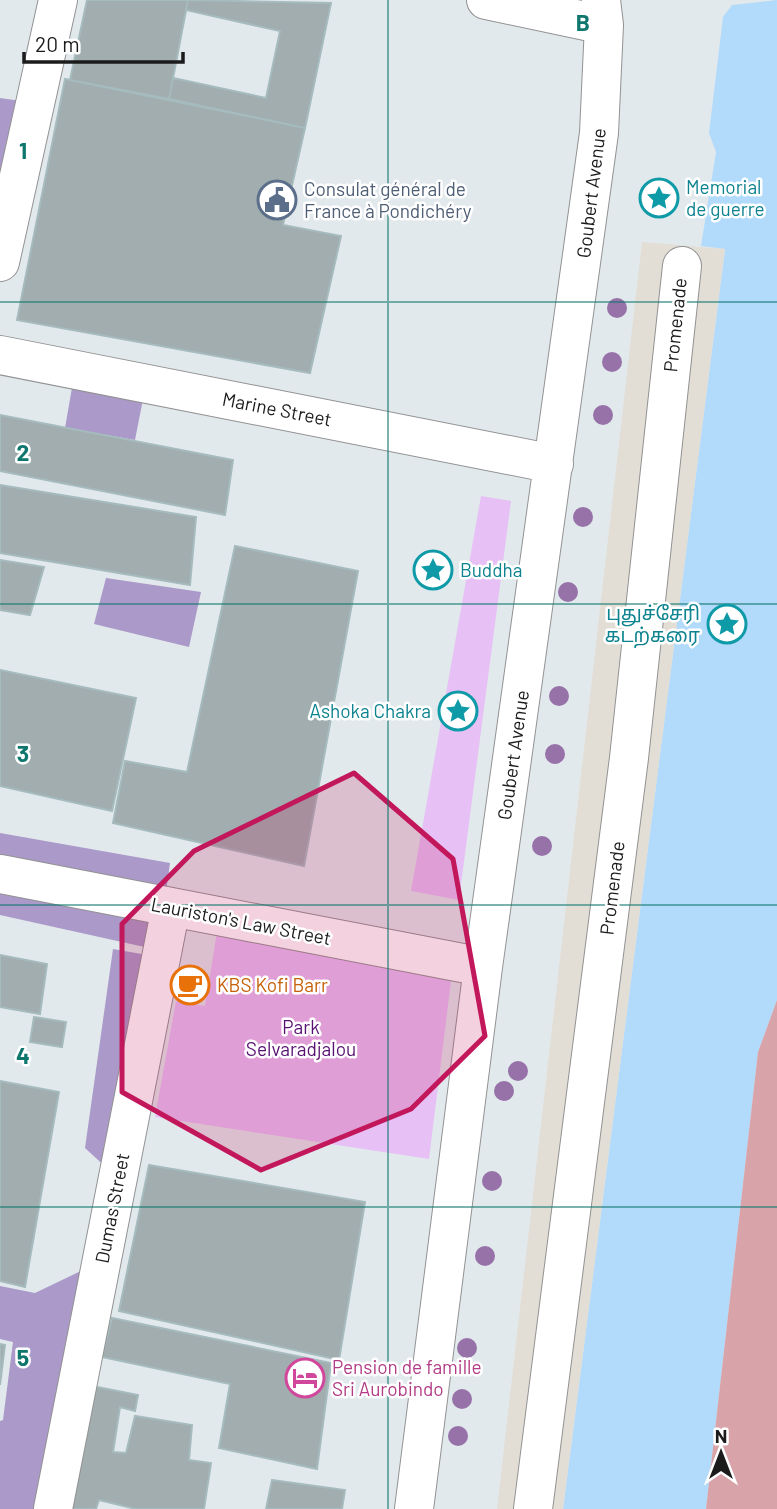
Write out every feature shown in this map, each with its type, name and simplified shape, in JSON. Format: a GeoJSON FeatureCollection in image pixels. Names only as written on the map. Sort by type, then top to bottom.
{"type":"FeatureCollection","features":[{"type":"Feature","properties":{"kind":"street"},"geometry":{"type":"LineString","coordinates":[[0,262],[58,0]]}},
{"type":"Feature","properties":{"kind":"street"},"geometry":{"type":"LineString","coordinates":[[486,0],[603,13]]}},
{"type":"Feature","properties":{"kind":"street","name":"Goubert Avenue"},"geometry":{"type":"LineString","coordinates":[[414,1509],[483,967],[600,134],[603,13]]}},
{"type":"Feature","properties":{"kind":"street","name":"Promenade"},"geometry":{"type":"LineString","coordinates":[[533,1509],[629,758],[682,266]]}},
{"type":"Feature","properties":{"kind":"street","name":"Marine Street"},"geometry":{"type":"LineString","coordinates":[[0,355],[554,464]]}},
{"type":"Feature","properties":{"kind":"street","name":"Lauriston's Law Street"},"geometry":{"type":"LineString","coordinates":[[0,874],[483,967]]}},
{"type":"Feature","properties":{"kind":"street","name":"Dumas Street"},"geometry":{"type":"LineString","coordinates":[[53,1509],[170,907]]}},
{"type":"Feature","properties":{"kind":"highlighted area"},"geometry":{"type":"Polygon","coordinates":[[[354,773],[453,859],[485,1036],[411,1109],[261,1170],[122,1092],[122,924],[194,851],[354,773]]]}},
{"type":"Feature","properties":{"kind":"shaded area"},"geometry":{"type":"Polygon","coordinates":[[[0,98],[28,102],[0,228],[0,98]]]}},
{"type":"Feature","properties":{"kind":"shaded area"},"geometry":{"type":"Polygon","coordinates":[[[642,242],[725,249],[563,1509],[497,1509],[642,242]]]}},
{"type":"Feature","properties":{"kind":"shaded area"},"geometry":{"type":"Polygon","coordinates":[[[73,382],[144,394],[135,440],[65,428],[73,382]]]}},
{"type":"Feature","properties":{"kind":"shaded area"},"geometry":{"type":"Polygon","coordinates":[[[106,578],[201,592],[189,647],[94,624],[106,578]]]}},
{"type":"Feature","properties":{"kind":"shaded area"},"geometry":{"type":"Polygon","coordinates":[[[0,833],[170,863],[158,950],[0,915],[0,833]]]}},
{"type":"Feature","properties":{"kind":"shaded area"},"geometry":{"type":"Polygon","coordinates":[[[113,949],[153,956],[109,1170],[85,1148],[113,949]]]}},
{"type":"Feature","properties":{"kind":"shaded area"},"geometry":{"type":"Polygon","coordinates":[[[777,1000],[777,1509],[706,1509],[758,1052],[777,1000]]]}},
{"type":"Feature","properties":{"kind":"shaded area"},"geometry":{"type":"Polygon","coordinates":[[[85,1269],[40,1509],[0,1509],[0,1421],[3,1420],[13,1342],[0,1339],[0,1286],[35,1293],[85,1269]]]}},
{"type":"Feature","properties":{"kind":"sand","name":"புதுச்சேரி கடற்கரை"},"geometry":{"type":"Polygon","coordinates":[[[777,0],[777,1000],[758,1052],[706,1509],[563,1509],[725,249],[701,246],[716,152],[709,133],[723,17],[732,5],[777,0]]]}},
{"type":"Feature","properties":{"kind":"green space"},"geometry":{"type":"Polygon","coordinates":[[[481,496],[511,501],[459,900],[411,891],[481,496]]]}},
{"type":"Feature","properties":{"kind":"green space","name":"Park Selvaradjalou"},"geometry":{"type":"Polygon","coordinates":[[[219,919],[453,965],[429,1159],[155,1117],[176,1001],[205,1006],[219,919]]]}},
{"type":"Feature","properties":{"kind":"building"},"geometry":{"type":"Polygon","coordinates":[[[87,0],[188,0],[169,99],[70,80],[87,0]]]}},
{"type":"Feature","properties":{"kind":"building"},"geometry":{"type":"Polygon","coordinates":[[[188,0],[331,3],[305,128],[169,99],[173,78],[266,98],[280,31],[186,10],[188,0]]]}},
{"type":"Feature","properties":{"kind":"building"},"geometry":{"type":"Polygon","coordinates":[[[65,79],[305,128],[283,225],[341,236],[310,373],[17,320],[65,79]]]}},
{"type":"Feature","properties":{"kind":"building"},"geometry":{"type":"Polygon","coordinates":[[[0,415],[233,460],[225,515],[0,471],[0,415]]]}},
{"type":"Feature","properties":{"kind":"building"},"geometry":{"type":"Polygon","coordinates":[[[0,485],[196,517],[190,585],[0,553],[0,485]]]}},
{"type":"Feature","properties":{"kind":"building"},"geometry":{"type":"Polygon","coordinates":[[[235,546],[358,571],[304,866],[113,823],[125,761],[187,772],[235,546]]]}},
{"type":"Feature","properties":{"kind":"building"},"geometry":{"type":"Polygon","coordinates":[[[0,560],[44,567],[30,615],[0,610],[0,560]]]}},
{"type":"Feature","properties":{"kind":"building"},"geometry":{"type":"Polygon","coordinates":[[[0,670],[136,698],[112,811],[0,786],[0,670]]]}},
{"type":"Feature","properties":{"kind":"building"},"geometry":{"type":"Polygon","coordinates":[[[0,955],[47,964],[40,1014],[0,1007],[0,955]]]}},
{"type":"Feature","properties":{"kind":"building"},"geometry":{"type":"Polygon","coordinates":[[[34,1017],[66,1022],[62,1047],[30,1042],[34,1017]]]}},
{"type":"Feature","properties":{"kind":"building"},"geometry":{"type":"Polygon","coordinates":[[[0,1081],[59,1092],[25,1287],[0,1281],[0,1081]]]}},
{"type":"Feature","properties":{"kind":"building"},"geometry":{"type":"Polygon","coordinates":[[[149,1165],[365,1202],[339,1360],[119,1311],[149,1165]]]}},
{"type":"Feature","properties":{"kind":"building"},"geometry":{"type":"Polygon","coordinates":[[[112,1318],[331,1363],[317,1469],[219,1448],[230,1384],[102,1357],[112,1318]]]}},
{"type":"Feature","properties":{"kind":"building"},"geometry":{"type":"Polygon","coordinates":[[[0,1344],[5,1345],[0,1385],[0,1344]]]}},
{"type":"Feature","properties":{"kind":"building"},"geometry":{"type":"Polygon","coordinates":[[[82,1384],[138,1395],[135,1411],[120,1407],[113,1452],[126,1453],[135,1416],[192,1425],[189,1460],[211,1463],[204,1509],[136,1509],[99,1500],[96,1509],[65,1509],[82,1384]]]}},
{"type":"Feature","properties":{"kind":"building"},"geometry":{"type":"Polygon","coordinates":[[[272,1480],[345,1490],[342,1509],[266,1509],[272,1480]]]}},
{"type":"Feature","properties":{"kind":"place","name":"Memorial de guerre"},"geometry":{"type":"Point","coordinates":[659,198]}},
{"type":"Feature","properties":{"kind":"place","name":"Consulat général de France à Pondichéry"},"geometry":{"type":"Point","coordinates":[277,200]}},
{"type":"Feature","properties":{"kind":"place","name":"Buddha"},"geometry":{"type":"Point","coordinates":[433,570]}},
{"type":"Feature","properties":{"kind":"place","name":"புதுச்சேரி கடற்கரை"},"geometry":{"type":"Point","coordinates":[727,624]}},
{"type":"Feature","properties":{"kind":"place","name":"Ashoka Chakra"},"geometry":{"type":"Point","coordinates":[458,711]}},
{"type":"Feature","properties":{"kind":"place","name":"KBS Kofi Barr"},"geometry":{"type":"Point","coordinates":[190,985]}},
{"type":"Feature","properties":{"kind":"place","name":"Pension de famille Sri Aurobindo"},"geometry":{"type":"Point","coordinates":[305,1378]}}]}
